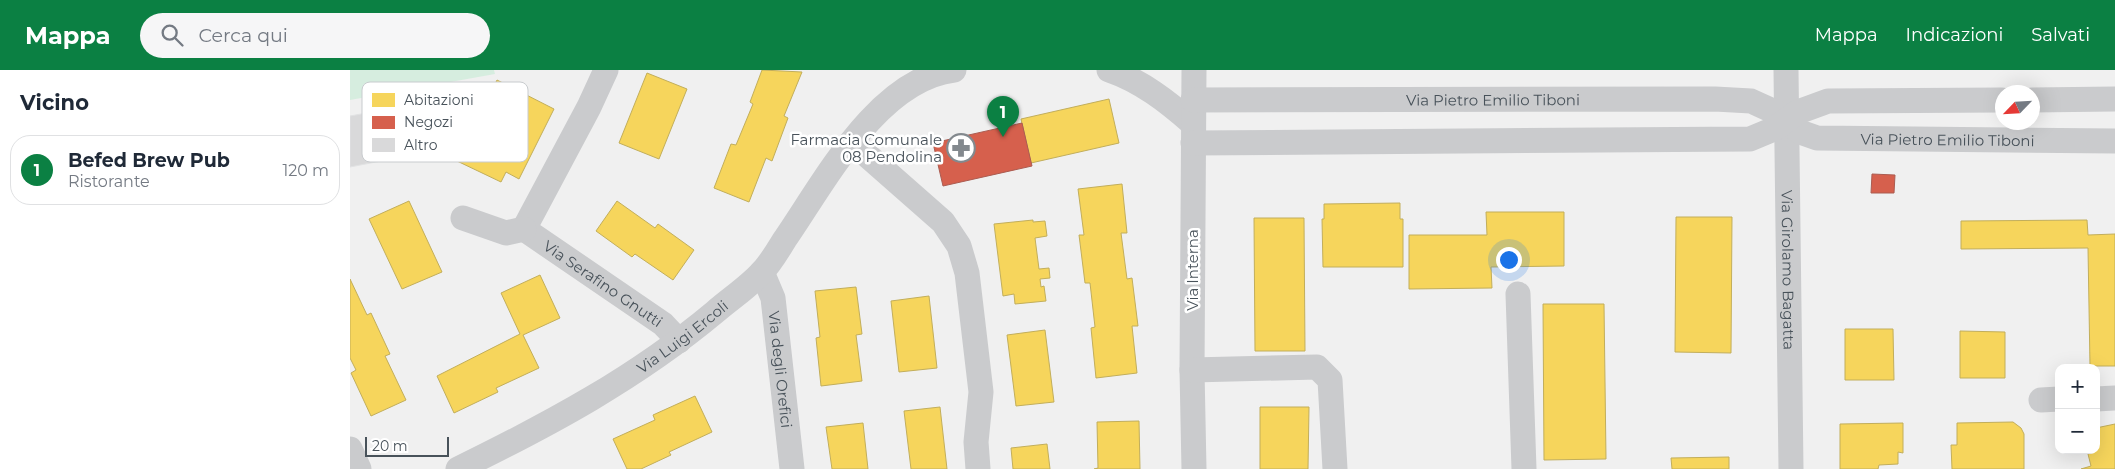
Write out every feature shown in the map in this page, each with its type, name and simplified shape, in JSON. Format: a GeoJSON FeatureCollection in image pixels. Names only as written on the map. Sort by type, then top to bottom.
{"type":"FeatureCollection","features":[{"type":"Feature","properties":{"kind":"street"},"geometry":{"type":"LineString","coordinates":[[463,218],[506,233],[524,229],[589,107],[606,70]]}},
{"type":"Feature","properties":{"kind":"street","name":"Via Luigi Ercoli"},"geometry":{"type":"LineString","coordinates":[[458,469],[536,431],[612,388],[679,342],[762,272],[852,142],[904,78],[954,70]]}},
{"type":"Feature","properties":{"kind":"street"},"geometry":{"type":"LineString","coordinates":[[1109,70],[1145,87],[1193,122],[1750,139],[1762,135],[1798,112],[1828,102],[1995,100]]}},
{"type":"Feature","properties":{"kind":"street","name":"Via Interna"},"geometry":{"type":"LineString","coordinates":[[1194,70],[1192,370],[1194,469]]}},
{"type":"Feature","properties":{"kind":"street","name":"Via Girolamo Bagatta"},"geometry":{"type":"LineString","coordinates":[[1786,70],[1791,469]]}},
{"type":"Feature","properties":{"kind":"street","name":"Via Pietro Emilio Tiboni"},"geometry":{"type":"LineString","coordinates":[[1193,122],[1715,99],[1751,101],[1786,121],[1800,132],[1817,138],[1834,140],[2115,141]]}},
{"type":"Feature","properties":{"kind":"street"},"geometry":{"type":"LineString","coordinates":[[2040,100],[2115,99]]}},
{"type":"Feature","properties":{"kind":"street"},"geometry":{"type":"LineString","coordinates":[[852,142],[943,222],[959,246],[964,259],[980,376],[981,392],[976,442],[978,469]]}},
{"type":"Feature","properties":{"kind":"street","name":"Via Serafino Gnutti"},"geometry":{"type":"LineString","coordinates":[[524,229],[663,324],[679,342]]}},
{"type":"Feature","properties":{"kind":"street","name":"Via degli Orefici"},"geometry":{"type":"LineString","coordinates":[[762,272],[773,298],[792,469]]}},
{"type":"Feature","properties":{"kind":"street"},"geometry":{"type":"LineString","coordinates":[[1518,294],[1524,469]]}},
{"type":"Feature","properties":{"kind":"street"},"geometry":{"type":"LineString","coordinates":[[1192,370],[1316,367],[1330,380],[1335,469]]}},
{"type":"Feature","properties":{"kind":"street"},"geometry":{"type":"LineString","coordinates":[[2100,399],[2115,398]]}},
{"type":"Feature","properties":{"kind":"street"},"geometry":{"type":"LineString","coordinates":[[350,449],[359,469]]}},
{"type":"Feature","properties":{"kind":"green space"},"geometry":{"type":"Polygon","coordinates":[[[350,70],[494,70],[495,74],[450,82],[362,82],[362,98],[350,100],[350,70]]]}},
{"type":"Feature","properties":{"kind":"building: Abitazioni"},"geometry":{"type":"Polygon","coordinates":[[[762,70],[802,72],[784,116],[788,118],[772,161],[766,158],[749,202],[714,188],[731,144],[736,145],[753,104],[750,102],[762,70]]]}},
{"type":"Feature","properties":{"kind":"building: Abitazioni"},"geometry":{"type":"Polygon","coordinates":[[[647,73],[687,89],[659,159],[619,143],[647,73]]]}},
{"type":"Feature","properties":{"kind":"building: Abitazioni"},"geometry":{"type":"Polygon","coordinates":[[[528,96],[554,109],[528,161],[528,96]]]}},
{"type":"Feature","properties":{"kind":"building: Abitazioni"},"geometry":{"type":"Polygon","coordinates":[[[1109,99],[1119,143],[1031,163],[1021,119],[1109,99]]]}},
{"type":"Feature","properties":{"kind":"building: Abitazioni"},"geometry":{"type":"Polygon","coordinates":[[[459,162],[528,162],[519,179],[506,172],[501,182],[459,162]]]}},
{"type":"Feature","properties":{"kind":"building: Abitazioni"},"geometry":{"type":"Polygon","coordinates":[[[1122,184],[1127,233],[1121,233],[1127,279],[1132,278],[1138,326],[1132,326],[1137,373],[1096,378],[1091,328],[1095,327],[1090,283],[1085,283],[1079,235],[1084,235],[1078,189],[1122,184]]]}},
{"type":"Feature","properties":{"kind":"building: Abitazioni"},"geometry":{"type":"Polygon","coordinates":[[[409,201],[442,272],[402,289],[369,219],[409,201]]]}},
{"type":"Feature","properties":{"kind":"building: Abitazioni"},"geometry":{"type":"Polygon","coordinates":[[[617,201],[655,228],[658,224],[694,250],[673,280],[635,254],[632,257],[596,231],[617,201]]]}},
{"type":"Feature","properties":{"kind":"building: Abitazioni"},"geometry":{"type":"Polygon","coordinates":[[[1400,203],[1400,219],[1403,219],[1403,267],[1323,267],[1322,219],[1324,219],[1324,204],[1400,203]]]}},
{"type":"Feature","properties":{"kind":"building: Abitazioni"},"geometry":{"type":"Polygon","coordinates":[[[1486,212],[1564,212],[1564,266],[1491,267],[1492,288],[1409,289],[1409,235],[1487,235],[1486,212]]]}},
{"type":"Feature","properties":{"kind":"building: Abitazioni"},"geometry":{"type":"Polygon","coordinates":[[[1676,217],[1732,217],[1731,353],[1675,352],[1676,217]]]}},
{"type":"Feature","properties":{"kind":"building: Abitazioni"},"geometry":{"type":"Polygon","coordinates":[[[1254,218],[1304,218],[1305,351],[1255,351],[1254,218]]]}},
{"type":"Feature","properties":{"kind":"building: Abitazioni"},"geometry":{"type":"Polygon","coordinates":[[[1033,220],[1033,222],[1045,221],[1047,236],[1035,238],[1039,269],[1049,268],[1050,278],[1040,279],[1041,287],[1044,286],[1046,301],[1015,304],[1014,294],[1003,296],[994,224],[1033,220]]]}},
{"type":"Feature","properties":{"kind":"building: Abitazioni"},"geometry":{"type":"Polygon","coordinates":[[[2087,220],[2088,235],[2115,234],[2115,366],[2090,364],[2088,248],[1961,249],[1961,221],[2087,220]]]}},
{"type":"Feature","properties":{"kind":"building: Abitazioni"},"geometry":{"type":"Polygon","coordinates":[[[540,275],[560,318],[523,335],[539,368],[496,388],[498,392],[454,413],[437,376],[520,334],[501,293],[540,275]]]}},
{"type":"Feature","properties":{"kind":"building: Abitazioni"},"geometry":{"type":"Polygon","coordinates":[[[350,279],[367,315],[371,313],[390,354],[385,356],[406,400],[371,416],[351,373],[356,370],[350,358],[350,279]]]}},
{"type":"Feature","properties":{"kind":"building: Abitazioni"},"geometry":{"type":"Polygon","coordinates":[[[856,287],[862,334],[856,335],[862,381],[821,386],[816,338],[820,337],[815,291],[856,287]]]}},
{"type":"Feature","properties":{"kind":"building: Abitazioni"},"geometry":{"type":"Polygon","coordinates":[[[929,296],[937,368],[899,372],[891,301],[929,296]]]}},
{"type":"Feature","properties":{"kind":"building: Abitazioni"},"geometry":{"type":"Polygon","coordinates":[[[1543,304],[1604,304],[1606,459],[1544,460],[1543,304]]]}},
{"type":"Feature","properties":{"kind":"building: Abitazioni"},"geometry":{"type":"Polygon","coordinates":[[[1845,329],[1893,329],[1894,380],[1845,380],[1845,329]]]}},
{"type":"Feature","properties":{"kind":"building: Abitazioni"},"geometry":{"type":"Polygon","coordinates":[[[1045,330],[1054,402],[1016,406],[1007,335],[1045,330]]]}},
{"type":"Feature","properties":{"kind":"building: Abitazioni"},"geometry":{"type":"Polygon","coordinates":[[[1960,331],[2005,332],[2005,378],[1960,378],[1960,331]]]}},
{"type":"Feature","properties":{"kind":"building: Abitazioni"},"geometry":{"type":"Polygon","coordinates":[[[695,396],[712,432],[669,452],[671,455],[641,469],[627,469],[613,439],[655,420],[653,415],[695,396]]]}},
{"type":"Feature","properties":{"kind":"building: Abitazioni"},"geometry":{"type":"Polygon","coordinates":[[[940,407],[947,469],[911,469],[904,411],[940,407]]]}},
{"type":"Feature","properties":{"kind":"building: Abitazioni"},"geometry":{"type":"Polygon","coordinates":[[[1260,407],[1309,407],[1308,469],[1260,469],[1260,407]]]}},
{"type":"Feature","properties":{"kind":"building: Abitazioni"},"geometry":{"type":"Polygon","coordinates":[[[1139,421],[1140,469],[1094,469],[1098,468],[1097,422],[1139,421]]]}},
{"type":"Feature","properties":{"kind":"building: Abitazioni"},"geometry":{"type":"Polygon","coordinates":[[[2013,422],[2021,428],[2024,434],[2024,469],[1952,469],[1951,445],[1957,445],[1957,423],[2013,422]]]}},
{"type":"Feature","properties":{"kind":"building: Abitazioni"},"geometry":{"type":"Polygon","coordinates":[[[863,423],[868,469],[832,469],[826,427],[863,423]]]}},
{"type":"Feature","properties":{"kind":"building: Abitazioni"},"geometry":{"type":"Polygon","coordinates":[[[1903,423],[1903,453],[1898,452],[1898,464],[1879,465],[1878,469],[1840,469],[1840,424],[1903,423]]]}},
{"type":"Feature","properties":{"kind":"building: Abitazioni"},"geometry":{"type":"Polygon","coordinates":[[[2115,424],[2115,469],[2081,469],[2091,466],[2088,454],[2100,454],[2100,427],[2115,424]]]}},
{"type":"Feature","properties":{"kind":"building: Abitazioni"},"geometry":{"type":"Polygon","coordinates":[[[1047,444],[1050,469],[1013,469],[1011,448],[1047,444]]]}},
{"type":"Feature","properties":{"kind":"building: Abitazioni"},"geometry":{"type":"Polygon","coordinates":[[[1729,457],[1729,469],[1672,469],[1671,458],[1729,457]]]}},
{"type":"Feature","properties":{"kind":"building: Negozi"},"geometry":{"type":"Polygon","coordinates":[[[1022,123],[1032,166],[943,186],[933,143],[1022,123]]]}},
{"type":"Feature","properties":{"kind":"building: Negozi"},"geometry":{"type":"Polygon","coordinates":[[[1872,174],[1895,175],[1894,193],[1871,193],[1872,174]]]}},
{"type":"Feature","properties":{"kind":"building: Altro"},"geometry":{"type":"Polygon","coordinates":[[[362,114],[362,162],[376,162],[350,167],[350,116],[362,114]]]}},
{"type":"Feature","properties":{"kind":"place","name":"Befed Brew Pub"},"geometry":{"type":"Point","coordinates":[1003,137]}},
{"type":"Feature","properties":{"kind":"place","name":"Farmacia Comunale 08 Pendolina"},"geometry":{"type":"Point","coordinates":[961,148]}}]}
